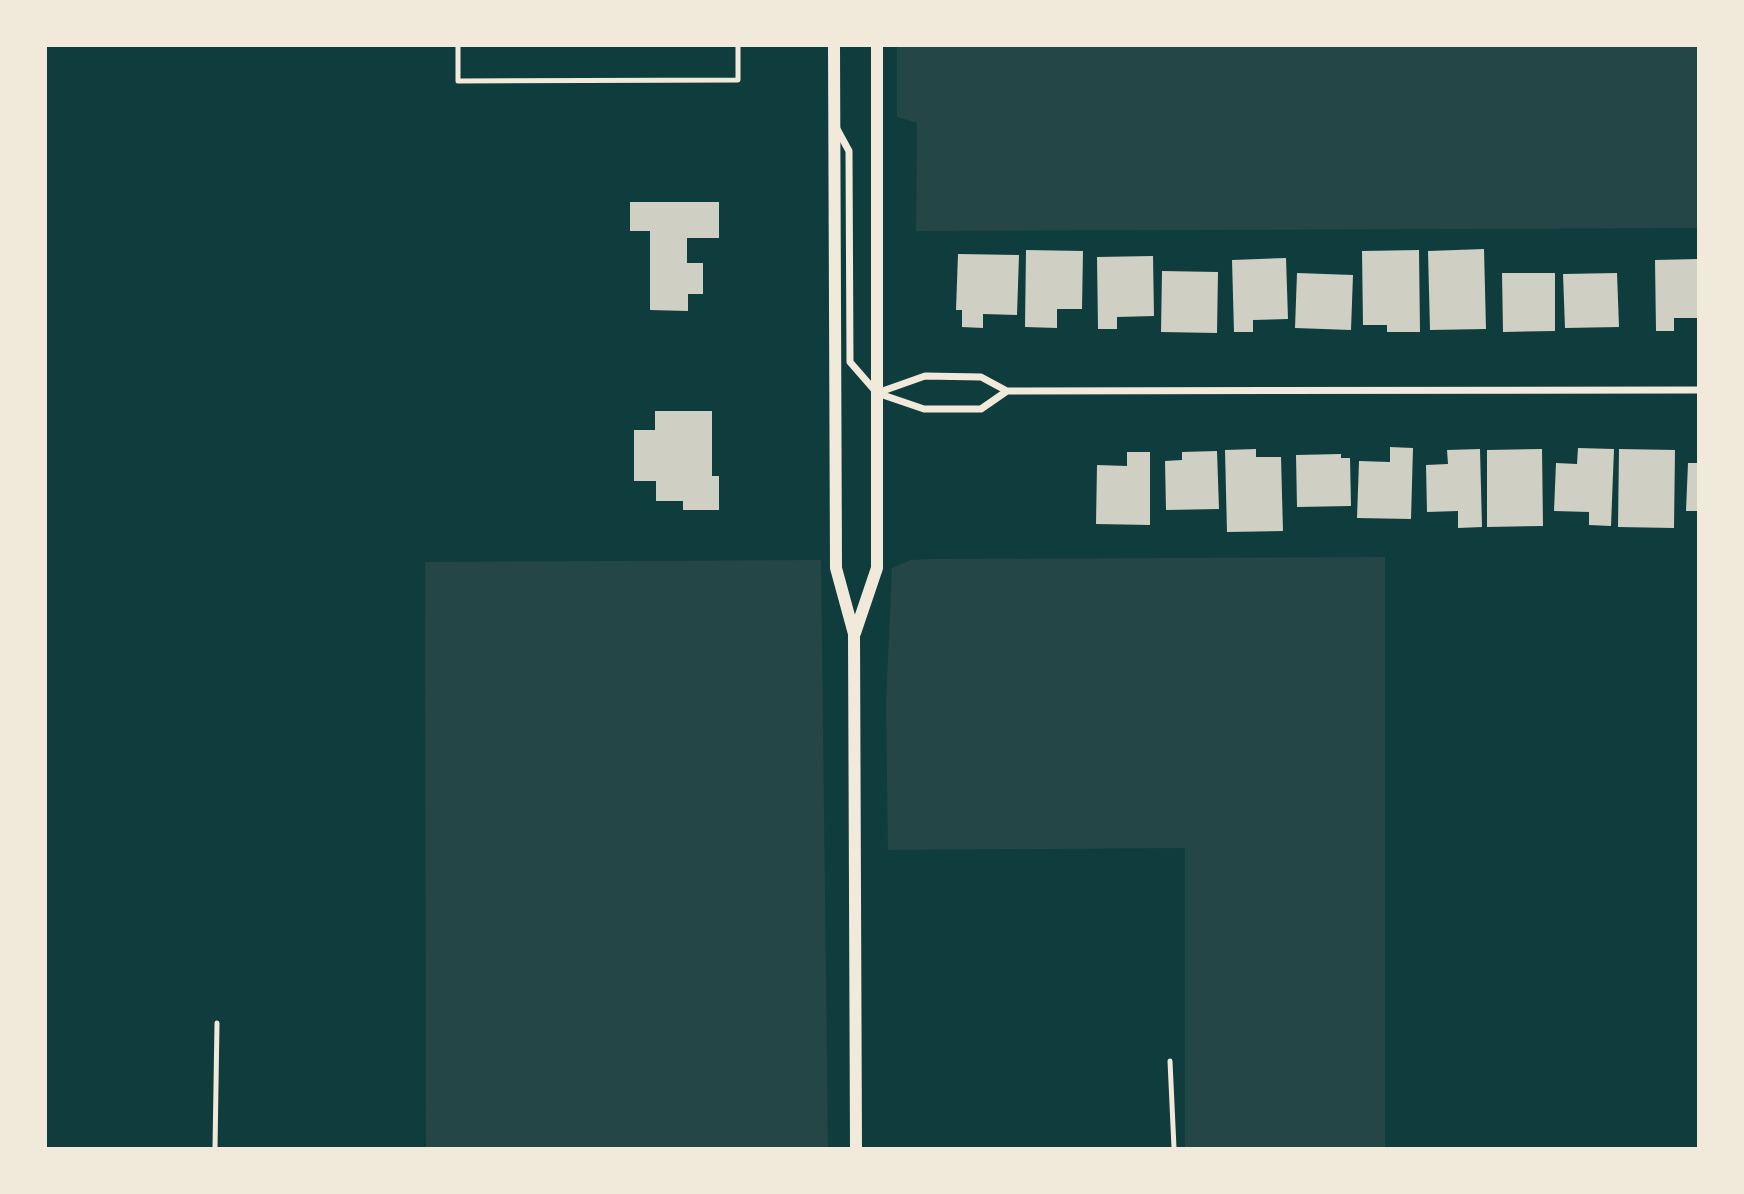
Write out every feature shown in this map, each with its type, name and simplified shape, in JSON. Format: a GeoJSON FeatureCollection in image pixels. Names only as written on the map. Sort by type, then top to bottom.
{"type":"FeatureCollection","features":[{"type":"Feature","properties":{"kind":"street"},"geometry":{"type":"LineString","coordinates":[[834,46],[835,568],[854,634],[856,1149]]}},
{"type":"Feature","properties":{"kind":"street"},"geometry":{"type":"LineString","coordinates":[[854,634],[877,568],[877,46]]}},
{"type":"Feature","properties":{"kind":"street"},"geometry":{"type":"LineString","coordinates":[[834,125],[849,151],[850,362],[877,393],[924,409],[981,409],[1007,391]]}},
{"type":"Feature","properties":{"kind":"street"},"geometry":{"type":"LineString","coordinates":[[877,393],[925,376],[981,377],[1007,391],[1699,390]]}},
{"type":"Feature","properties":{"kind":"lane"},"geometry":{"type":"LineString","coordinates":[[458,46],[458,81],[738,80],[738,46]]}},
{"type":"Feature","properties":{"kind":"lane"},"geometry":{"type":"LineString","coordinates":[[215,1149],[217,1023]]}},
{"type":"Feature","properties":{"kind":"lane"},"geometry":{"type":"LineString","coordinates":[[1170,1060],[1174,1149]]}},
{"type":"Feature","properties":{"kind":"shaded area"},"geometry":{"type":"Polygon","coordinates":[[[897,46],[1698,46],[1698,228],[916,231],[917,123],[897,117],[897,46]]]}},
{"type":"Feature","properties":{"kind":"shaded area"},"geometry":{"type":"Polygon","coordinates":[[[1385,557],[1385,1148],[1185,1148],[1185,848],[888,850],[886,704],[892,568],[911,560],[932,559],[1385,557]]]}},
{"type":"Feature","properties":{"kind":"shaded area"},"geometry":{"type":"Polygon","coordinates":[[[821,560],[828,1148],[426,1148],[425,562],[821,560]]]}},
{"type":"Feature","properties":{"kind":"building"},"geometry":{"type":"Polygon","coordinates":[[[630,202],[719,202],[719,238],[687,238],[687,263],[703,263],[703,294],[688,294],[688,311],[650,310],[650,231],[630,231],[630,202]]]}},
{"type":"Feature","properties":{"kind":"building"},"geometry":{"type":"Polygon","coordinates":[[[1484,249],[1486,329],[1430,330],[1428,251],[1484,249]]]}},
{"type":"Feature","properties":{"kind":"building"},"geometry":{"type":"Polygon","coordinates":[[[1026,250],[1083,251],[1082,309],[1057,309],[1057,328],[1025,327],[1026,250]]]}},
{"type":"Feature","properties":{"kind":"building"},"geometry":{"type":"Polygon","coordinates":[[[1419,250],[1420,332],[1387,332],[1387,325],[1363,325],[1362,251],[1419,250]]]}},
{"type":"Feature","properties":{"kind":"building"},"geometry":{"type":"Polygon","coordinates":[[[958,254],[1019,255],[1017,315],[983,314],[983,328],[962,327],[962,310],[956,310],[958,254]]]}},
{"type":"Feature","properties":{"kind":"building"},"geometry":{"type":"Polygon","coordinates":[[[1153,256],[1154,316],[1117,317],[1117,329],[1098,329],[1097,257],[1153,256]]]}},
{"type":"Feature","properties":{"kind":"building"},"geometry":{"type":"Polygon","coordinates":[[[1286,258],[1288,319],[1253,320],[1253,332],[1234,332],[1232,260],[1286,258]]]}},
{"type":"Feature","properties":{"kind":"building"},"geometry":{"type":"Polygon","coordinates":[[[1698,259],[1698,318],[1674,318],[1674,331],[1656,331],[1655,260],[1698,259]]]}},
{"type":"Feature","properties":{"kind":"building"},"geometry":{"type":"Polygon","coordinates":[[[1162,271],[1218,272],[1217,333],[1161,332],[1162,271]]]}},
{"type":"Feature","properties":{"kind":"building"},"geometry":{"type":"Polygon","coordinates":[[[1297,273],[1353,275],[1351,330],[1295,328],[1297,273]]]}},
{"type":"Feature","properties":{"kind":"building"},"geometry":{"type":"Polygon","coordinates":[[[1502,273],[1555,273],[1555,331],[1503,332],[1502,273]]]}},
{"type":"Feature","properties":{"kind":"building"},"geometry":{"type":"Polygon","coordinates":[[[1617,273],[1619,327],[1565,328],[1563,274],[1617,273]]]}},
{"type":"Feature","properties":{"kind":"building"},"geometry":{"type":"Polygon","coordinates":[[[655,411],[712,411],[712,476],[719,476],[719,510],[683,510],[683,501],[656,501],[656,481],[634,481],[634,430],[655,430],[655,411]]]}},
{"type":"Feature","properties":{"kind":"building"},"geometry":{"type":"Polygon","coordinates":[[[1390,447],[1413,448],[1411,519],[1357,518],[1359,461],[1390,462],[1390,447]]]}},
{"type":"Feature","properties":{"kind":"building"},"geometry":{"type":"Polygon","coordinates":[[[1578,448],[1614,449],[1611,526],[1589,525],[1589,512],[1554,511],[1556,463],[1577,464],[1578,448]]]}},
{"type":"Feature","properties":{"kind":"building"},"geometry":{"type":"Polygon","coordinates":[[[1256,449],[1256,457],[1281,457],[1283,531],[1227,532],[1225,450],[1256,449]]]}},
{"type":"Feature","properties":{"kind":"building"},"geometry":{"type":"Polygon","coordinates":[[[1480,449],[1482,527],[1458,528],[1458,511],[1427,512],[1426,465],[1448,464],[1447,450],[1480,449]]]}},
{"type":"Feature","properties":{"kind":"building"},"geometry":{"type":"Polygon","coordinates":[[[1542,449],[1543,526],[1487,527],[1487,450],[1542,449]]]}},
{"type":"Feature","properties":{"kind":"building"},"geometry":{"type":"Polygon","coordinates":[[[1619,449],[1675,450],[1674,528],[1618,527],[1619,449]]]}},
{"type":"Feature","properties":{"kind":"building"},"geometry":{"type":"Polygon","coordinates":[[[1217,451],[1219,509],[1166,510],[1165,461],[1182,460],[1182,452],[1217,451]]]}},
{"type":"Feature","properties":{"kind":"building"},"geometry":{"type":"Polygon","coordinates":[[[1127,452],[1150,452],[1150,525],[1096,524],[1097,465],[1127,466],[1127,452]]]}},
{"type":"Feature","properties":{"kind":"building"},"geometry":{"type":"Polygon","coordinates":[[[1341,454],[1341,458],[1350,458],[1351,506],[1297,507],[1296,455],[1341,454]]]}},
{"type":"Feature","properties":{"kind":"building"},"geometry":{"type":"Polygon","coordinates":[[[1688,463],[1698,463],[1698,511],[1686,511],[1688,463]]]}}]}
